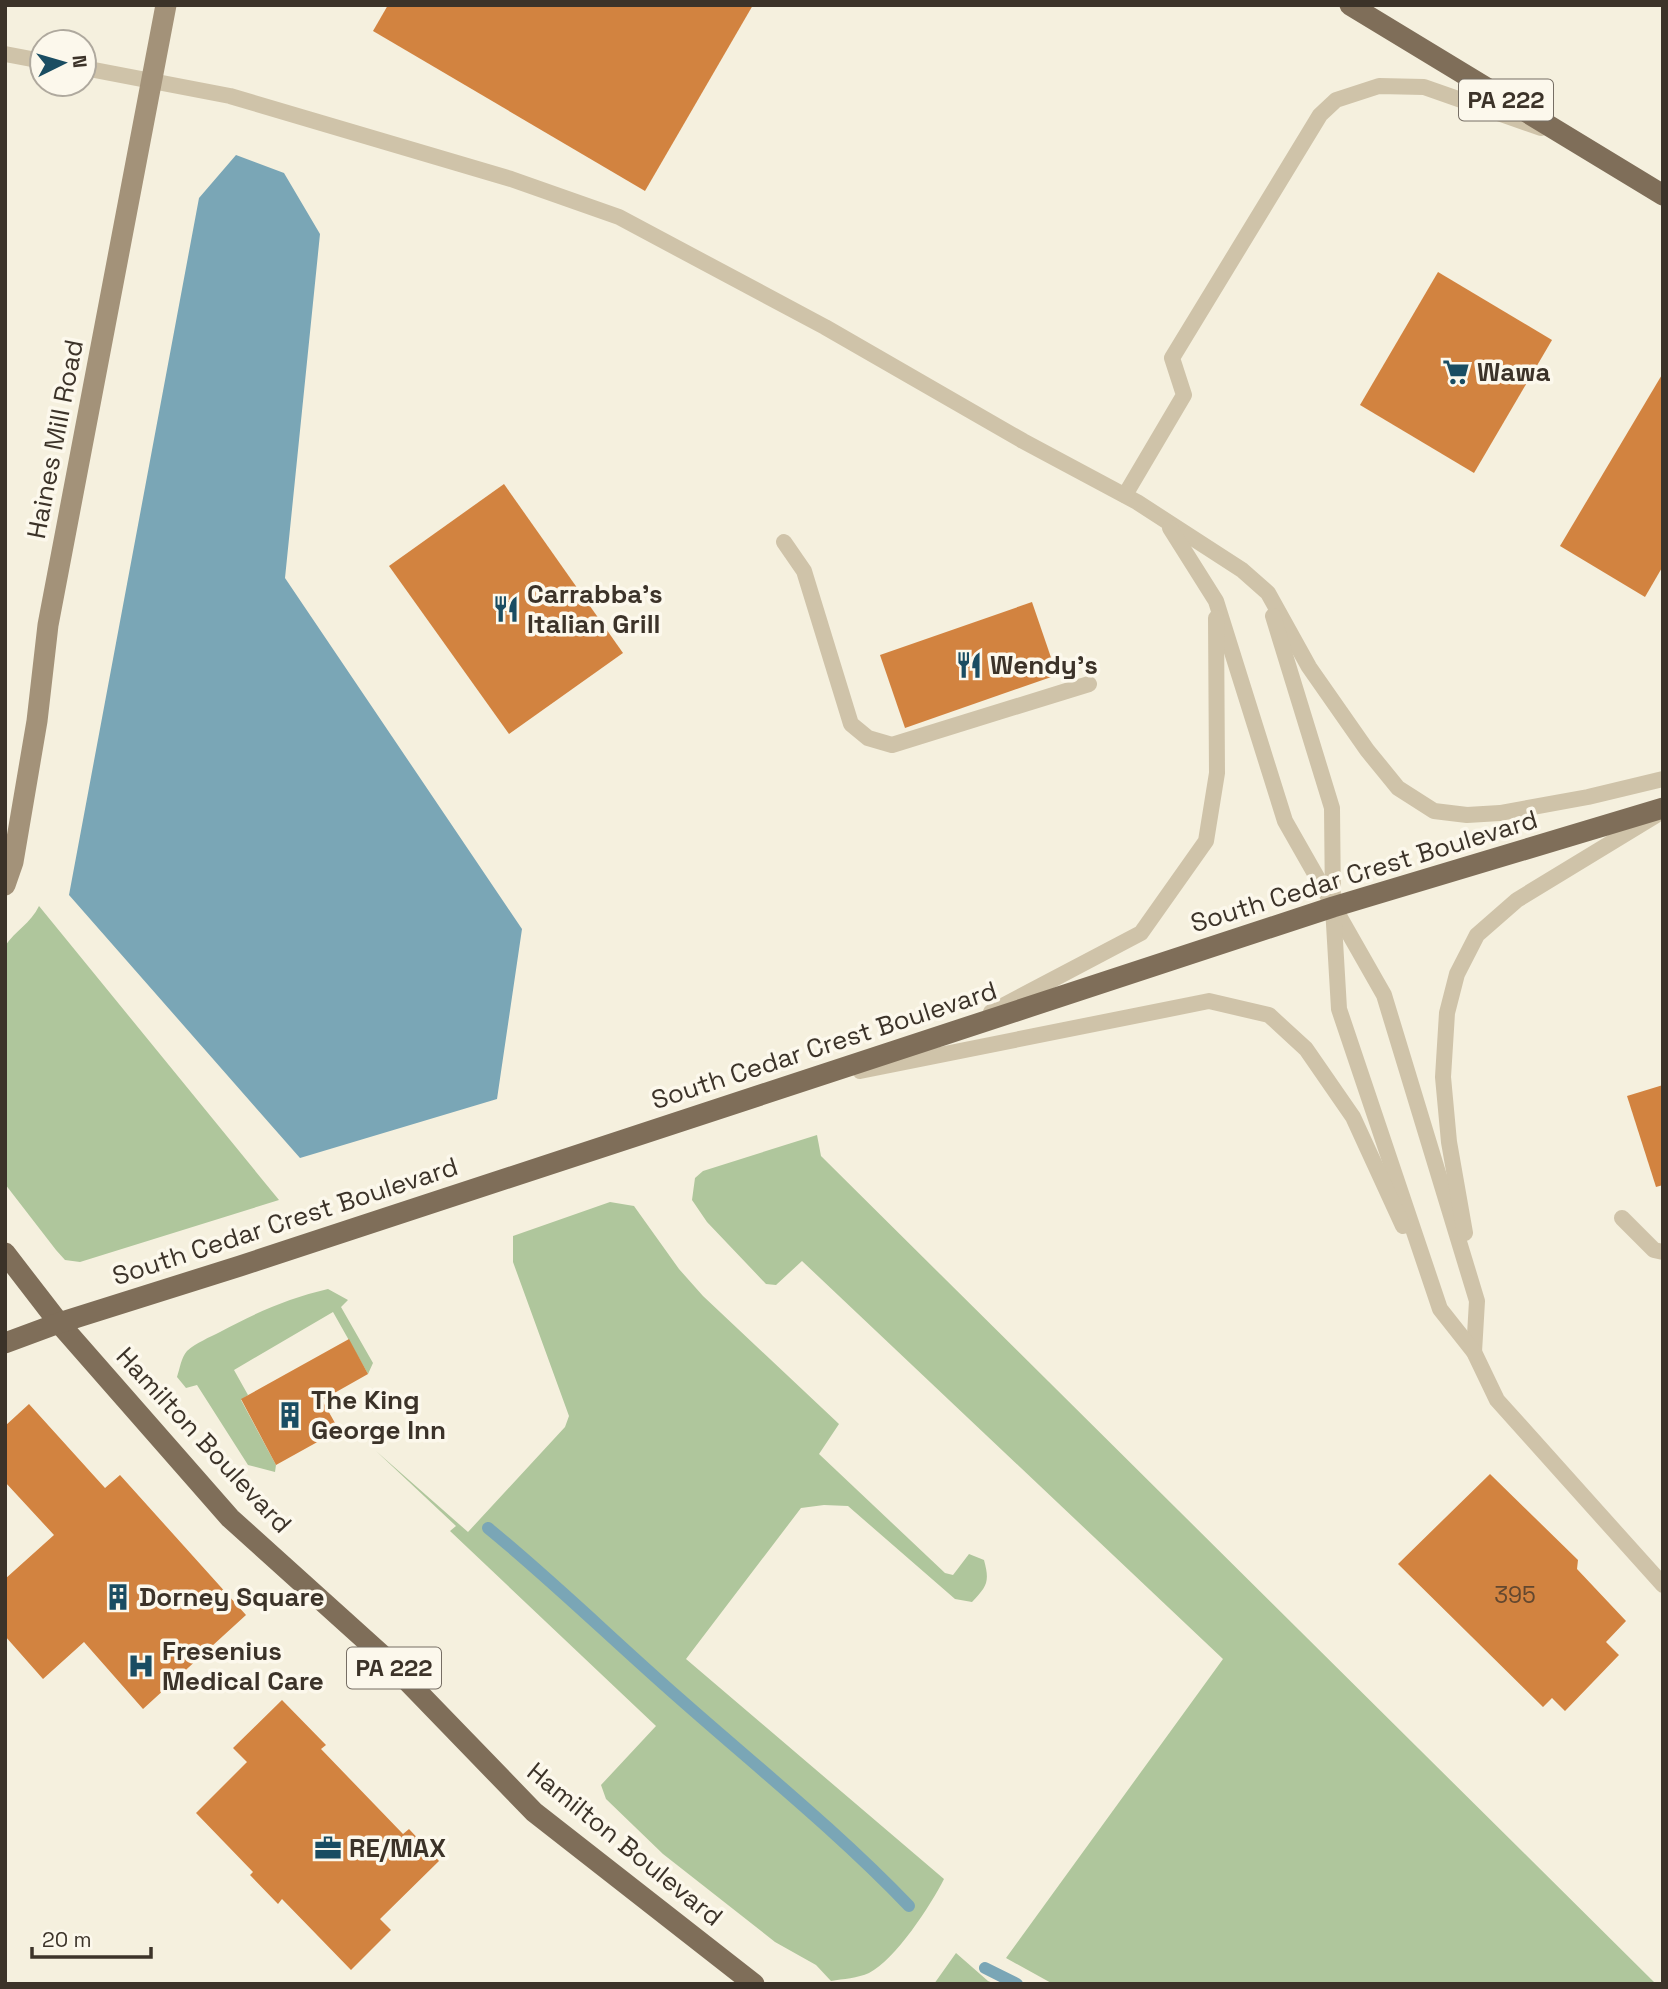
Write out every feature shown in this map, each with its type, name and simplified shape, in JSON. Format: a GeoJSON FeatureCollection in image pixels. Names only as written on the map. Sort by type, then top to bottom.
{"type":"FeatureCollection","features":[{"type":"Feature","properties":{"kind":"main road","name":"PA 222"},"geometry":{"type":"LineString","coordinates":[[1350,5],[1663,195]]}},
{"type":"Feature","properties":{"kind":"main road","name":"South Cedar Crest Boulevard"},"geometry":{"type":"LineString","coordinates":[[5,1343],[59,1323],[1333,907],[1663,809]]}},
{"type":"Feature","properties":{"kind":"main road","name":"Hamilton Boulevard"},"geometry":{"type":"LineString","coordinates":[[5,1253],[59,1323],[230,1518],[382,1655],[534,1812],[754,1984]]}},
{"type":"Feature","properties":{"kind":"street","name":"Haines Mill Road"},"geometry":{"type":"LineString","coordinates":[[5,885],[13,862],[37,721],[48,625],[166,5]]}},
{"type":"Feature","properties":{"kind":"lane"},"geometry":{"type":"LineString","coordinates":[[5,54],[28,58]]}},
{"type":"Feature","properties":{"kind":"lane"},"geometry":{"type":"LineString","coordinates":[[98,70],[230,96],[366,134],[511,179],[619,217],[825,327],[1023,441],[1125,495],[1242,570],[1268,593],[1309,667],[1367,750],[1398,788],[1434,811],[1467,815],[1500,813],[1588,797],[1663,779]]}},
{"type":"Feature","properties":{"kind":"lane"},"geometry":{"type":"LineString","coordinates":[[1125,495],[1184,395],[1172,358],[1320,115],[1336,100],[1379,86],[1424,87],[1570,139]]}},
{"type":"Feature","properties":{"kind":"lane"},"geometry":{"type":"LineString","coordinates":[[1167,523],[1216,601],[1285,821],[1384,995],[1477,1301]]}},
{"type":"Feature","properties":{"kind":"lane"},"geometry":{"type":"LineString","coordinates":[[784,542],[804,571],[851,724],[868,738],[892,746],[1088,684]]}},
{"type":"Feature","properties":{"kind":"lane"},"geometry":{"type":"LineString","coordinates":[[1268,593],[1332,808],[1333,907],[1339,1009],[1440,1310]]}},
{"type":"Feature","properties":{"kind":"lane"},"geometry":{"type":"LineString","coordinates":[[954,1031],[1141,933],[1206,841],[1217,773],[1216,601]]}},
{"type":"Feature","properties":{"kind":"lane"},"geometry":{"type":"LineString","coordinates":[[1474,1352],[1477,1301],[1449,1142],[1443,1077],[1447,1013],[1457,974],[1476,935],[1517,900],[1663,809]]}},
{"type":"Feature","properties":{"kind":"lane"},"geometry":{"type":"LineString","coordinates":[[799,1083],[1209,1001],[1269,1015],[1306,1049],[1353,1117],[1440,1310],[1474,1352],[1497,1400],[1663,1585]]}},
{"type":"Feature","properties":{"kind":"lane"},"geometry":{"type":"LineString","coordinates":[[1622,1219],[1654,1250],[1663,1252]]}},
{"type":"Feature","properties":{"kind":"green space"},"geometry":{"type":"Polygon","coordinates":[[[39,906],[279,1200],[80,1262],[65,1260],[56,1250],[5,1184],[5,946],[39,906]]]}},
{"type":"Feature","properties":{"kind":"green space"},"geometry":{"type":"Polygon","coordinates":[[[817,1135],[821,1156],[1656,1984],[1053,1984],[1006,1958],[1223,1659],[802,1261],[776,1285],[766,1284],[707,1222],[692,1200],[695,1178],[703,1171],[817,1135]]]}},
{"type":"Feature","properties":{"kind":"green space"},"geometry":{"type":"Polygon","coordinates":[[[610,1202],[634,1206],[679,1269],[703,1296],[839,1424],[819,1454],[945,1573],[953,1575],[969,1554],[984,1560],[987,1579],[981,1592],[972,1602],[955,1599],[848,1506],[801,1508],[686,1659],[944,1879],[901,1944],[879,1966],[865,1975],[831,1981],[816,1965],[775,1942],[663,1854],[606,1799],[601,1785],[656,1726],[450,1531],[456,1526],[376,1451],[468,1532],[565,1427],[569,1416],[513,1262],[513,1236],[610,1202]]]}},
{"type":"Feature","properties":{"kind":"green space"},"geometry":{"type":"Polygon","coordinates":[[[328,1289],[348,1300],[341,1307],[373,1363],[368,1374],[333,1312],[234,1370],[248,1395],[241,1400],[276,1465],[275,1472],[248,1465],[197,1385],[186,1388],[177,1377],[183,1357],[199,1343],[246,1319],[286,1302],[328,1289]]]}},
{"type":"Feature","properties":{"kind":"green space"},"geometry":{"type":"Polygon","coordinates":[[[956,1953],[988,1981],[996,1984],[934,1984],[956,1953]]]}},
{"type":"Feature","properties":{"kind":"water"},"geometry":{"type":"Polygon","coordinates":[[[236,155],[284,173],[320,234],[285,578],[522,929],[497,1099],[300,1158],[69,895],[199,198],[236,155]]]}},
{"type":"Feature","properties":{"kind":"building"},"geometry":{"type":"Polygon","coordinates":[[[388,5],[753,5],[645,191],[373,31],[388,5]]]}},
{"type":"Feature","properties":{"kind":"building","name":"Wawa"},"geometry":{"type":"Polygon","coordinates":[[[1438,272],[1552,340],[1474,473],[1360,405],[1438,272]]]}},
{"type":"Feature","properties":{"kind":"building"},"geometry":{"type":"Polygon","coordinates":[[[1663,373],[1663,566],[1645,597],[1560,546],[1663,373]]]}},
{"type":"Feature","properties":{"kind":"building","name":"Carrabba's Italian Grill"},"geometry":{"type":"Polygon","coordinates":[[[504,484],[623,653],[509,734],[389,566],[504,484]]]}},
{"type":"Feature","properties":{"kind":"building","name":"Wendy's"},"geometry":{"type":"Polygon","coordinates":[[[1032,602],[1057,675],[905,728],[880,655],[1032,602]]]}},
{"type":"Feature","properties":{"kind":"building"},"geometry":{"type":"Polygon","coordinates":[[[1663,1085],[1663,1185],[1656,1187],[1627,1096],[1663,1085]]]}},
{"type":"Feature","properties":{"kind":"building","name":"The King George Inn"},"geometry":{"type":"Polygon","coordinates":[[[349,1339],[368,1374],[322,1400],[339,1430],[276,1465],[241,1399],[349,1339]]]}},
{"type":"Feature","properties":{"kind":"building","name":"Dorney Square"},"geometry":{"type":"Polygon","coordinates":[[[29,1404],[105,1488],[120,1475],[246,1615],[143,1709],[84,1642],[43,1679],[5,1636],[5,1579],[54,1535],[5,1482],[5,1426],[29,1404]]]}},
{"type":"Feature","properties":{"kind":"building"},"geometry":{"type":"Polygon","coordinates":[[[1490,1474],[1578,1560],[1577,1569],[1626,1621],[1606,1642],[1619,1655],[1565,1711],[1552,1698],[1543,1707],[1398,1564],[1490,1474]]]}},
{"type":"Feature","properties":{"kind":"building","name":"RE/MAX"},"geometry":{"type":"Polygon","coordinates":[[[282,1700],[326,1745],[321,1749],[403,1834],[409,1829],[439,1861],[380,1919],[391,1930],[351,1970],[282,1899],[278,1904],[250,1875],[253,1872],[196,1813],[247,1762],[233,1748],[282,1700]]]}},
{"type":"Feature","properties":{"kind":"waterway"},"geometry":{"type":"LineString","coordinates":[[488,1528],[825,1825],[909,1906]]}},
{"type":"Feature","properties":{"kind":"waterway"},"geometry":{"type":"LineString","coordinates":[[985,1968],[1017,1984]]}},
{"type":"Feature","properties":{"kind":"place","name":"Wawa"},"geometry":{"type":"Point","coordinates":[1456,372]}},
{"type":"Feature","properties":{"kind":"place","name":"Carrabba's Italian Grill"},"geometry":{"type":"Point","coordinates":[506,609]}},
{"type":"Feature","properties":{"kind":"place","name":"Wendy's"},"geometry":{"type":"Point","coordinates":[969,665]}},
{"type":"Feature","properties":{"kind":"place","name":"The King George Inn"},"geometry":{"type":"Point","coordinates":[290,1415]}},
{"type":"Feature","properties":{"kind":"place","name":"Dorney Square"},"geometry":{"type":"Point","coordinates":[118,1597]}},
{"type":"Feature","properties":{"kind":"place","name":"Fresenius Medical Care"},"geometry":{"type":"Point","coordinates":[141,1666]}},
{"type":"Feature","properties":{"kind":"place","name":"RE/MAX"},"geometry":{"type":"Point","coordinates":[328,1848]}}]}
